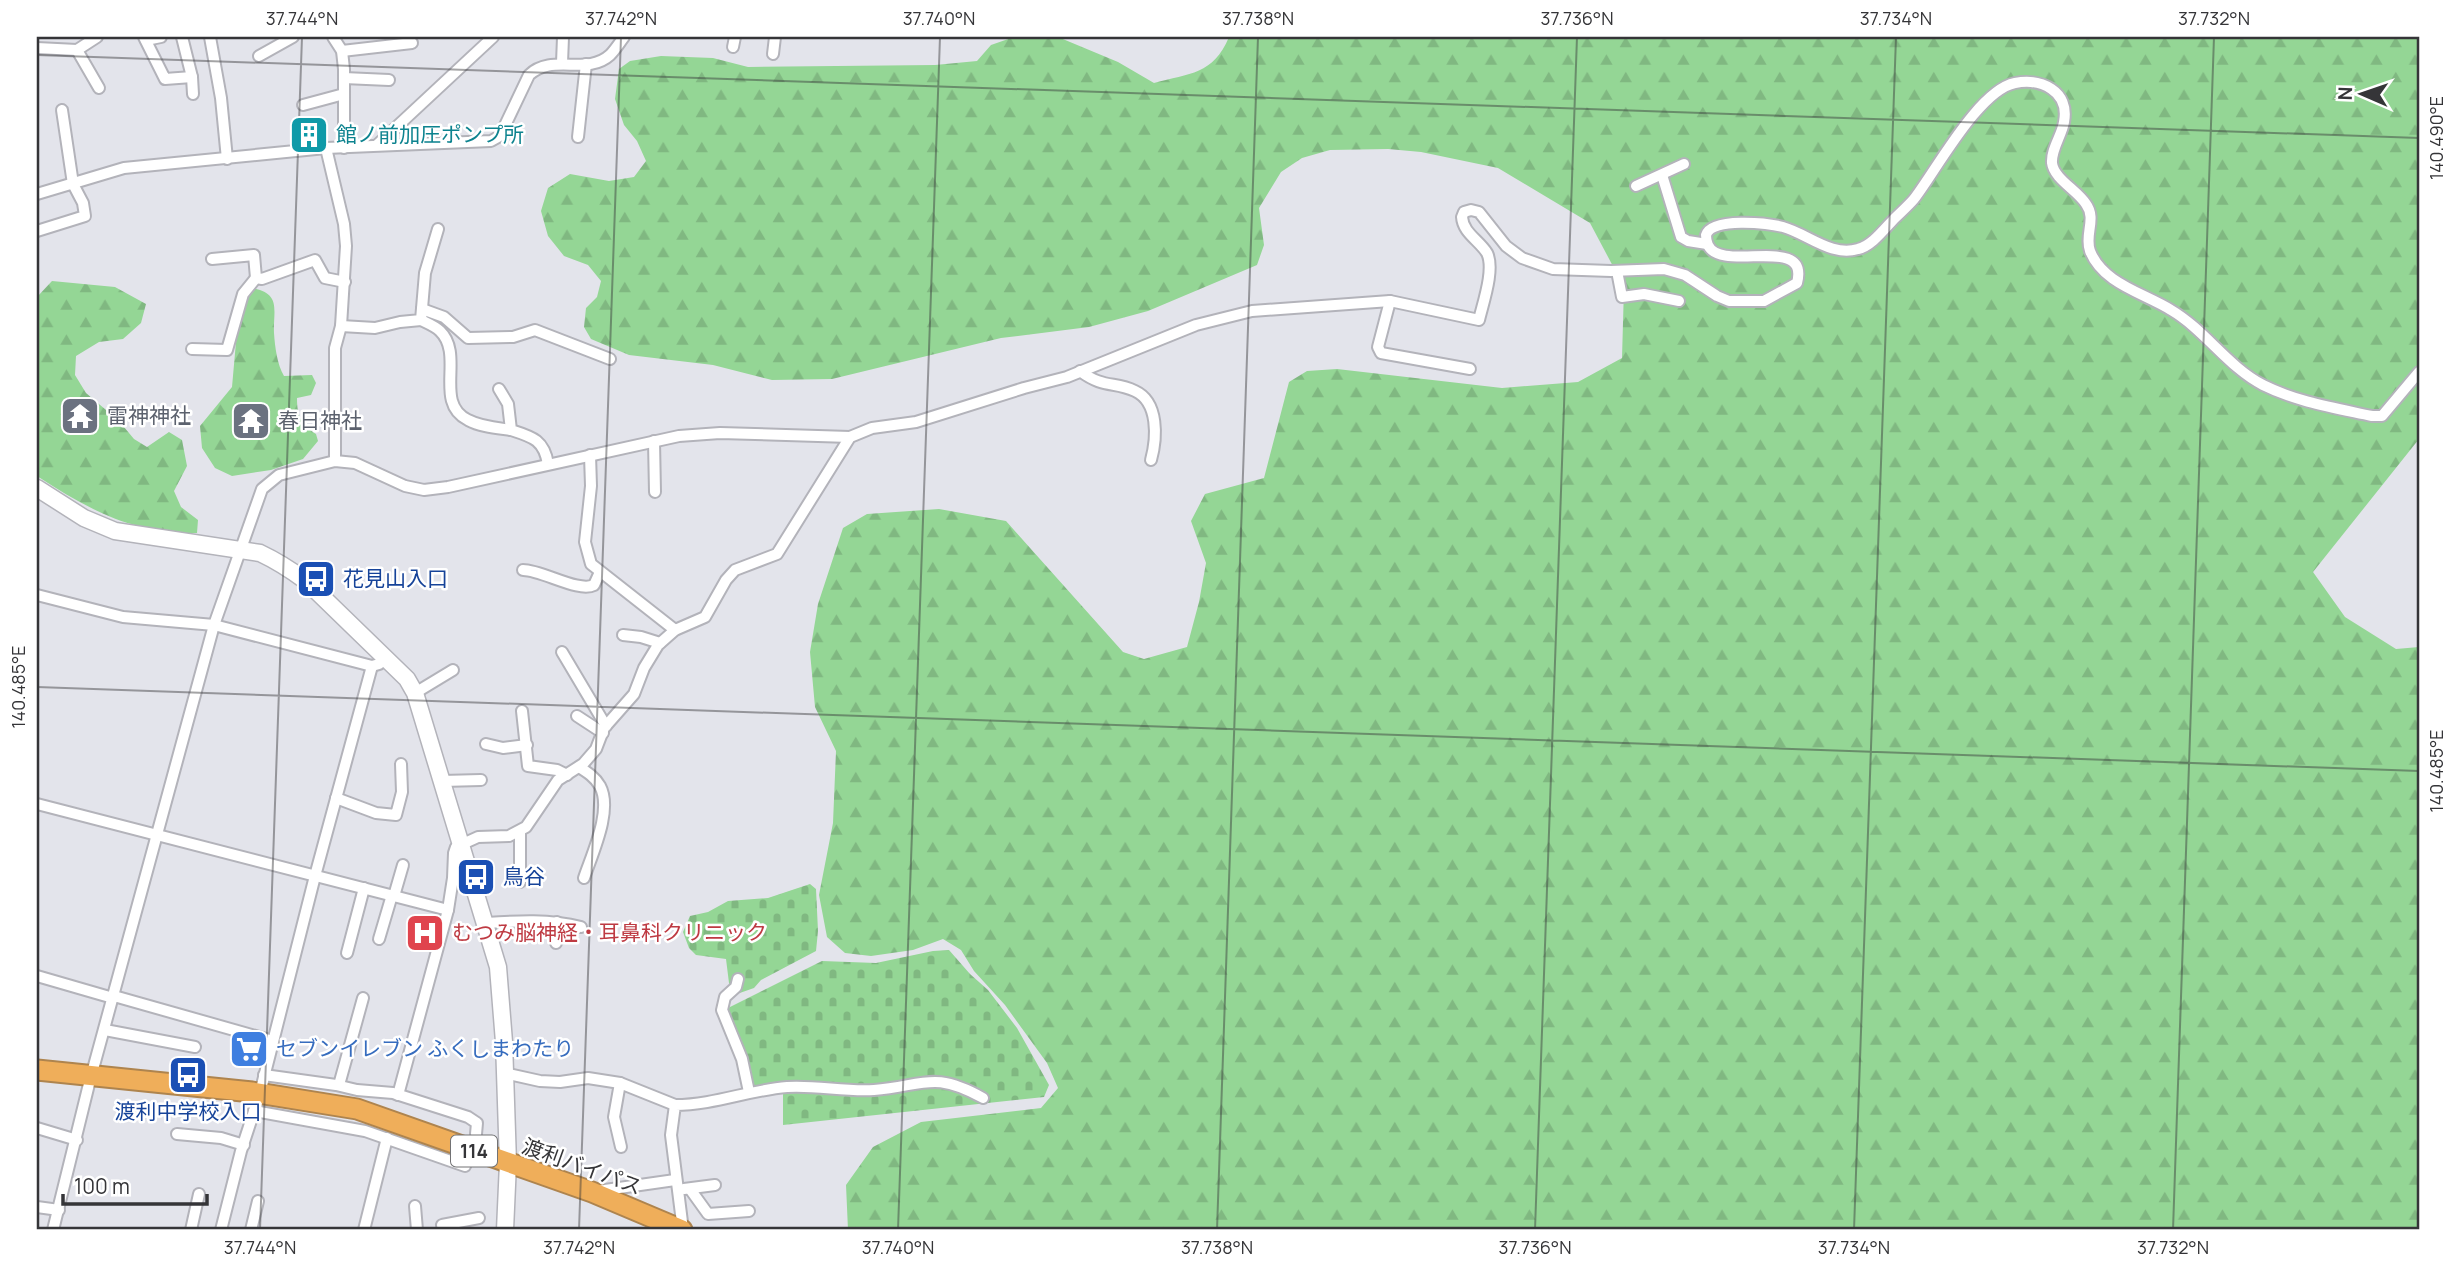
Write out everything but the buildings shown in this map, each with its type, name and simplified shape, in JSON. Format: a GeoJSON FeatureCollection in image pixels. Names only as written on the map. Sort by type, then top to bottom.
{"type":"FeatureCollection","features":[{"type":"Feature","properties":{"kind":"highway","name":"渡利バイパス"},"geometry":{"type":"LineString","coordinates":[[37,1070],[92,1079],[259,1093],[357,1108],[592,1192],[683,1230]]}},
{"type":"Feature","properties":{"kind":"highway","name":"渡利バイパス"},"geometry":{"type":"LineString","coordinates":[[37,1080],[92,1079]]}},
{"type":"Feature","properties":{"kind":"street"},"geometry":{"type":"LineString","coordinates":[[37,48],[77,50],[97,37]]}},
{"type":"Feature","properties":{"kind":"street"},"geometry":{"type":"LineString","coordinates":[[161,37],[145,38],[165,79],[192,77]]}},
{"type":"Feature","properties":{"kind":"street"},"geometry":{"type":"LineString","coordinates":[[183,37],[193,94]]}},
{"type":"Feature","properties":{"kind":"street"},"geometry":{"type":"LineString","coordinates":[[209,37],[221,98],[227,159]]}},
{"type":"Feature","properties":{"kind":"street"},"geometry":{"type":"LineString","coordinates":[[259,56],[293,37]]}},
{"type":"Feature","properties":{"kind":"street"},"geometry":{"type":"LineString","coordinates":[[333,37],[342,51],[344,148]]}},
{"type":"Feature","properties":{"kind":"street"},"geometry":{"type":"LineString","coordinates":[[377,145],[493,37]]}},
{"type":"Feature","properties":{"kind":"street"},"geometry":{"type":"LineString","coordinates":[[562,63],[563,37]]}},
{"type":"Feature","properties":{"kind":"street"},"geometry":{"type":"LineString","coordinates":[[37,190],[73,184],[124,168],[326,148],[491,141],[500,136],[529,75],[543,66],[596,63],[611,55],[624,37]]}},
{"type":"Feature","properties":{"kind":"street"},"geometry":{"type":"LineString","coordinates":[[774,54],[775,37]]}},
{"type":"Feature","properties":{"kind":"street"},"geometry":{"type":"LineString","coordinates":[[342,51],[412,43]]}},
{"type":"Feature","properties":{"kind":"street"},"geometry":{"type":"LineString","coordinates":[[77,50],[99,88]]}},
{"type":"Feature","properties":{"kind":"street"},"geometry":{"type":"LineString","coordinates":[[578,137],[586,64]]}},
{"type":"Feature","properties":{"kind":"street"},"geometry":{"type":"LineString","coordinates":[[344,78],[389,80]]}},
{"type":"Feature","properties":{"kind":"street"},"geometry":{"type":"LineString","coordinates":[[53,1230],[214,625],[256,506],[267,483],[279,475],[335,461],[355,463],[405,486],[424,490],[700,433],[850,437],[872,428],[916,422],[948,413],[1080,371],[1196,325],[1252,311],[1390,301],[1479,320],[1487,290],[1490,263],[1488,255],[1462,223],[1464,212],[1471,210],[1479,212],[1486,219],[1493,232],[1506,246],[1537,265],[1553,269],[1664,269],[1677,272],[1729,301],[1764,301],[1797,284],[1796,265],[1787,258],[1775,256],[1721,256],[1707,244],[1706,235],[1710,230],[1726,222],[1781,226],[1830,249],[1862,249],[1913,201],[1965,126],[1997,90],[2014,83],[2039,83],[2054,89],[2062,99],[2065,120],[2053,156],[2054,171],[2087,205],[2091,215],[2090,251],[2099,265],[2119,283],[2172,310],[2260,383],[2305,401],[2382,416],[2419,372]]}},
{"type":"Feature","properties":{"kind":"street"},"geometry":{"type":"LineString","coordinates":[[303,105],[344,94]]}},
{"type":"Feature","properties":{"kind":"street"},"geometry":{"type":"LineString","coordinates":[[37,231],[85,216],[83,203],[73,184],[62,110]]}},
{"type":"Feature","properties":{"kind":"street"},"geometry":{"type":"LineString","coordinates":[[326,148],[344,224],[346,246],[341,326],[335,348],[335,461]]}},
{"type":"Feature","properties":{"kind":"street"},"geometry":{"type":"LineString","coordinates":[[1636,186],[1684,164]]}},
{"type":"Feature","properties":{"kind":"street"},"geometry":{"type":"LineString","coordinates":[[1662,175],[1681,237],[1707,244]]}},
{"type":"Feature","properties":{"kind":"street"},"geometry":{"type":"LineString","coordinates":[[421,315],[425,273],[438,229]]}},
{"type":"Feature","properties":{"kind":"street"},"geometry":{"type":"LineString","coordinates":[[192,349],[227,350],[243,294],[256,278],[254,255],[212,259]]}},
{"type":"Feature","properties":{"kind":"street"},"geometry":{"type":"LineString","coordinates":[[256,278],[262,279],[314,260],[325,278],[345,282]]}},
{"type":"Feature","properties":{"kind":"street"},"geometry":{"type":"LineString","coordinates":[[1617,271],[1622,298],[1644,294],[1679,301]]}},
{"type":"Feature","properties":{"kind":"street"},"geometry":{"type":"LineString","coordinates":[[1390,301],[1378,347],[1381,354],[1470,369]]}},
{"type":"Feature","properties":{"kind":"street"},"geometry":{"type":"LineString","coordinates":[[341,326],[375,328],[421,315],[444,317],[468,338],[513,337],[535,330],[610,359]]}},
{"type":"Feature","properties":{"kind":"street"},"geometry":{"type":"LineString","coordinates":[[421,315],[440,330],[449,348],[452,362],[450,392],[459,412],[466,420],[531,436],[546,451],[548,464]]}},
{"type":"Feature","properties":{"kind":"street"},"geometry":{"type":"LineString","coordinates":[[1080,371],[1094,381],[1127,388],[1145,397],[1151,406],[1154,419],[1151,460]]}},
{"type":"Feature","properties":{"kind":"street"},"geometry":{"type":"LineString","coordinates":[[499,390],[508,404],[511,430]]}},
{"type":"Feature","properties":{"kind":"street"},"geometry":{"type":"LineString","coordinates":[[398,1095],[448,910],[454,853],[461,844],[478,837],[509,836],[526,827],[558,780],[579,767],[596,749],[605,730],[634,694],[660,643],[675,630],[705,617],[726,580],[735,570],[777,554],[850,437]]}},
{"type":"Feature","properties":{"kind":"street"},"geometry":{"type":"LineString","coordinates":[[654,441],[655,492]]}},
{"type":"Feature","properties":{"kind":"street"},"geometry":{"type":"LineString","coordinates":[[590,455],[591,486],[585,542],[591,564],[675,630]]}},
{"type":"Feature","properties":{"kind":"street"},"geometry":{"type":"LineString","coordinates":[[37,488],[84,519],[114,531],[241,550],[260,554],[288,567],[407,679],[415,693],[498,967],[502,999],[508,1163],[505,1230]]}},
{"type":"Feature","properties":{"kind":"street"},"geometry":{"type":"LineString","coordinates":[[523,570],[537,571],[584,588],[594,584],[600,572]]}},
{"type":"Feature","properties":{"kind":"street"},"geometry":{"type":"LineString","coordinates":[[37,595],[123,617],[214,625],[372,666],[390,661]]}},
{"type":"Feature","properties":{"kind":"street"},"geometry":{"type":"LineString","coordinates":[[623,635],[660,643]]}},
{"type":"Feature","properties":{"kind":"street"},"geometry":{"type":"LineString","coordinates":[[562,652],[605,730]]}},
{"type":"Feature","properties":{"kind":"street"},"geometry":{"type":"LineString","coordinates":[[225,1229],[243,1144],[259,1093],[372,666]]}},
{"type":"Feature","properties":{"kind":"street"},"geometry":{"type":"LineString","coordinates":[[415,693],[453,670]]}},
{"type":"Feature","properties":{"kind":"street"},"geometry":{"type":"LineString","coordinates":[[522,711],[528,766],[557,770],[567,775]]}},
{"type":"Feature","properties":{"kind":"street"},"geometry":{"type":"LineString","coordinates":[[577,716],[605,730]]}},
{"type":"Feature","properties":{"kind":"street"},"geometry":{"type":"LineString","coordinates":[[486,744],[503,748],[527,745]]}},
{"type":"Feature","properties":{"kind":"street"},"geometry":{"type":"LineString","coordinates":[[336,799],[376,813],[396,815],[402,792],[401,764]]}},
{"type":"Feature","properties":{"kind":"street"},"geometry":{"type":"LineString","coordinates":[[579,767],[594,778],[603,795],[600,830],[584,878]]}},
{"type":"Feature","properties":{"kind":"street"},"geometry":{"type":"LineString","coordinates":[[442,781],[481,779]]}},
{"type":"Feature","properties":{"kind":"street"},"geometry":{"type":"LineString","coordinates":[[37,804],[448,910]]}},
{"type":"Feature","properties":{"kind":"street"},"geometry":{"type":"LineString","coordinates":[[520,832],[520,882]]}},
{"type":"Feature","properties":{"kind":"street"},"geometry":{"type":"LineString","coordinates":[[379,939],[403,865]]}},
{"type":"Feature","properties":{"kind":"street"},"geometry":{"type":"LineString","coordinates":[[347,953],[364,888]]}},
{"type":"Feature","properties":{"kind":"street"},"geometry":{"type":"LineString","coordinates":[[486,923],[537,920],[581,927]]}},
{"type":"Feature","properties":{"kind":"street"},"geometry":{"type":"LineString","coordinates":[[556,943],[557,922]]}},
{"type":"Feature","properties":{"kind":"street"},"geometry":{"type":"LineString","coordinates":[[37,976],[273,1041]]}},
{"type":"Feature","properties":{"kind":"street"},"geometry":{"type":"LineString","coordinates":[[738,979],[736,987],[725,997],[722,1010],[742,1059],[749,1092]]}},
{"type":"Feature","properties":{"kind":"street"},"geometry":{"type":"LineString","coordinates":[[339,1085],[363,998]]}},
{"type":"Feature","properties":{"kind":"street"},"geometry":{"type":"LineString","coordinates":[[105,1030],[194,1046]]}},
{"type":"Feature","properties":{"kind":"street"},"geometry":{"type":"LineString","coordinates":[[504,1073],[540,1081],[560,1082],[588,1078],[621,1083],[676,1105],[711,1102],[749,1092],[789,1087],[874,1090],[939,1080],[983,1098]]}},
{"type":"Feature","properties":{"kind":"street"},"geometry":{"type":"LineString","coordinates":[[621,1083],[614,1117],[621,1147]]}},
{"type":"Feature","properties":{"kind":"street"},"geometry":{"type":"LineString","coordinates":[[259,1093],[339,1085],[398,1095],[468,1117],[477,1123],[476,1134]]}},
{"type":"Feature","properties":{"kind":"street"},"geometry":{"type":"LineString","coordinates":[[259,1093],[465,1166],[466,1163]]}},
{"type":"Feature","properties":{"kind":"street"},"geometry":{"type":"LineString","coordinates":[[676,1105],[671,1135],[683,1230]]}},
{"type":"Feature","properties":{"kind":"street"},"geometry":{"type":"LineString","coordinates":[[37,1128],[77,1140]]}},
{"type":"Feature","properties":{"kind":"street"},"geometry":{"type":"LineString","coordinates":[[177,1135],[221,1138],[243,1144]]}},
{"type":"Feature","properties":{"kind":"street"},"geometry":{"type":"LineString","coordinates":[[364,1230],[387,1138]]}},
{"type":"Feature","properties":{"kind":"street"},"geometry":{"type":"LineString","coordinates":[[592,1192],[676,1185],[690,1189],[715,1185]]}},
{"type":"Feature","properties":{"kind":"street"},"geometry":{"type":"LineString","coordinates":[[690,1189],[708,1214],[749,1211]]}},
{"type":"Feature","properties":{"kind":"street"},"geometry":{"type":"LineString","coordinates":[[191,1230],[199,1194]]}},
{"type":"Feature","properties":{"kind":"street"},"geometry":{"type":"LineString","coordinates":[[251,1230],[258,1201]]}},
{"type":"Feature","properties":{"kind":"street"},"geometry":{"type":"LineString","coordinates":[[415,1206],[417,1230]]}},
{"type":"Feature","properties":{"kind":"street"},"geometry":{"type":"LineString","coordinates":[[37,1207],[59,1210]]}},
{"type":"Feature","properties":{"kind":"street"},"geometry":{"type":"LineString","coordinates":[[443,1230],[442,1225],[479,1218]]}},
{"type":"Feature","properties":{"kind":"green space"},"geometry":{"type":"Polygon","coordinates":[[[1014,37],[1058,37],[1118,62],[1154,83],[1208,66],[1216,59],[1229,37],[2419,37],[2419,439],[2313,572],[2345,617],[2396,649],[2419,647],[2419,1230],[848,1230],[846,1185],[873,1147],[921,1122],[1041,1108],[1058,1088],[1047,1063],[1005,1005],[974,971],[961,950],[943,939],[913,950],[871,956],[845,953],[827,937],[819,895],[833,823],[836,751],[815,707],[810,652],[818,604],[843,528],[867,514],[939,509],[1006,521],[1123,652],[1144,659],[1187,647],[1206,563],[1191,521],[1205,494],[1264,478],[1289,382],[1307,371],[1337,369],[1502,388],[1578,382],[1622,358],[1624,287],[1590,223],[1498,168],[1421,152],[1388,149],[1330,150],[1302,158],[1281,172],[1259,208],[1264,245],[1257,265],[1148,311],[1089,327],[1001,338],[832,379],[772,380],[713,365],[629,355],[591,339],[584,327],[586,308],[597,297],[601,281],[588,265],[564,256],[548,236],[541,211],[548,188],[570,174],[609,181],[634,177],[646,161],[637,141],[624,125],[615,99],[619,69],[630,61],[661,56],[713,58],[748,67],[935,65],[977,61],[991,45],[1014,37]]]}},
{"type":"Feature","properties":{"kind":"green space"},"geometry":{"type":"Polygon","coordinates":[[[52,281],[115,287],[146,304],[141,323],[123,339],[99,342],[76,356],[75,375],[86,393],[119,421],[134,439],[147,447],[169,432],[182,440],[187,466],[174,491],[181,507],[198,520],[197,533],[152,529],[112,518],[37,476],[37,297],[52,281]]]}},
{"type":"Feature","properties":{"kind":"green space"},"geometry":{"type":"Polygon","coordinates":[[[251,288],[261,290],[272,298],[276,350],[284,376],[312,375],[316,383],[311,395],[297,398],[297,404],[301,419],[316,434],[318,441],[303,459],[271,470],[232,476],[215,468],[202,448],[200,426],[232,387],[239,308],[251,288]]]}},
{"type":"Feature","properties":{"kind":"green space"},"geometry":{"type":"Polygon","coordinates":[[[810,884],[816,889],[816,951],[761,980],[754,988],[734,995],[729,983],[726,959],[696,955],[689,948],[683,932],[690,916],[708,912],[728,901],[768,898],[810,884]]]}},
{"type":"Feature","properties":{"kind":"green space"},"geometry":{"type":"Polygon","coordinates":[[[949,950],[988,990],[1017,1028],[1049,1085],[1044,1097],[783,1125],[783,1086],[752,1088],[745,1057],[728,1008],[822,961],[876,963],[949,950]]]}},
{"type":"Feature","properties":{"kind":"place","name":"館ノ前加圧ポンプ所"},"geometry":{"type":"Point","coordinates":[309,135]}},
{"type":"Feature","properties":{"kind":"place","name":"雷神神社"},"geometry":{"type":"Point","coordinates":[80,416]}},
{"type":"Feature","properties":{"kind":"place","name":"春日神社"},"geometry":{"type":"Point","coordinates":[251,421]}},
{"type":"Feature","properties":{"kind":"place","name":"花見山入口"},"geometry":{"type":"Point","coordinates":[316,579]}},
{"type":"Feature","properties":{"kind":"place","name":"鳥谷"},"geometry":{"type":"Point","coordinates":[476,877]}},
{"type":"Feature","properties":{"kind":"place","name":"むつみ脳神経・耳鼻科クリニック"},"geometry":{"type":"Point","coordinates":[425,933]}},
{"type":"Feature","properties":{"kind":"place","name":"セブンイレブン ふくしまわたり"},"geometry":{"type":"Point","coordinates":[249,1049]}},
{"type":"Feature","properties":{"kind":"place","name":"渡利中学校入口"},"geometry":{"type":"Point","coordinates":[188,1075]}}]}
